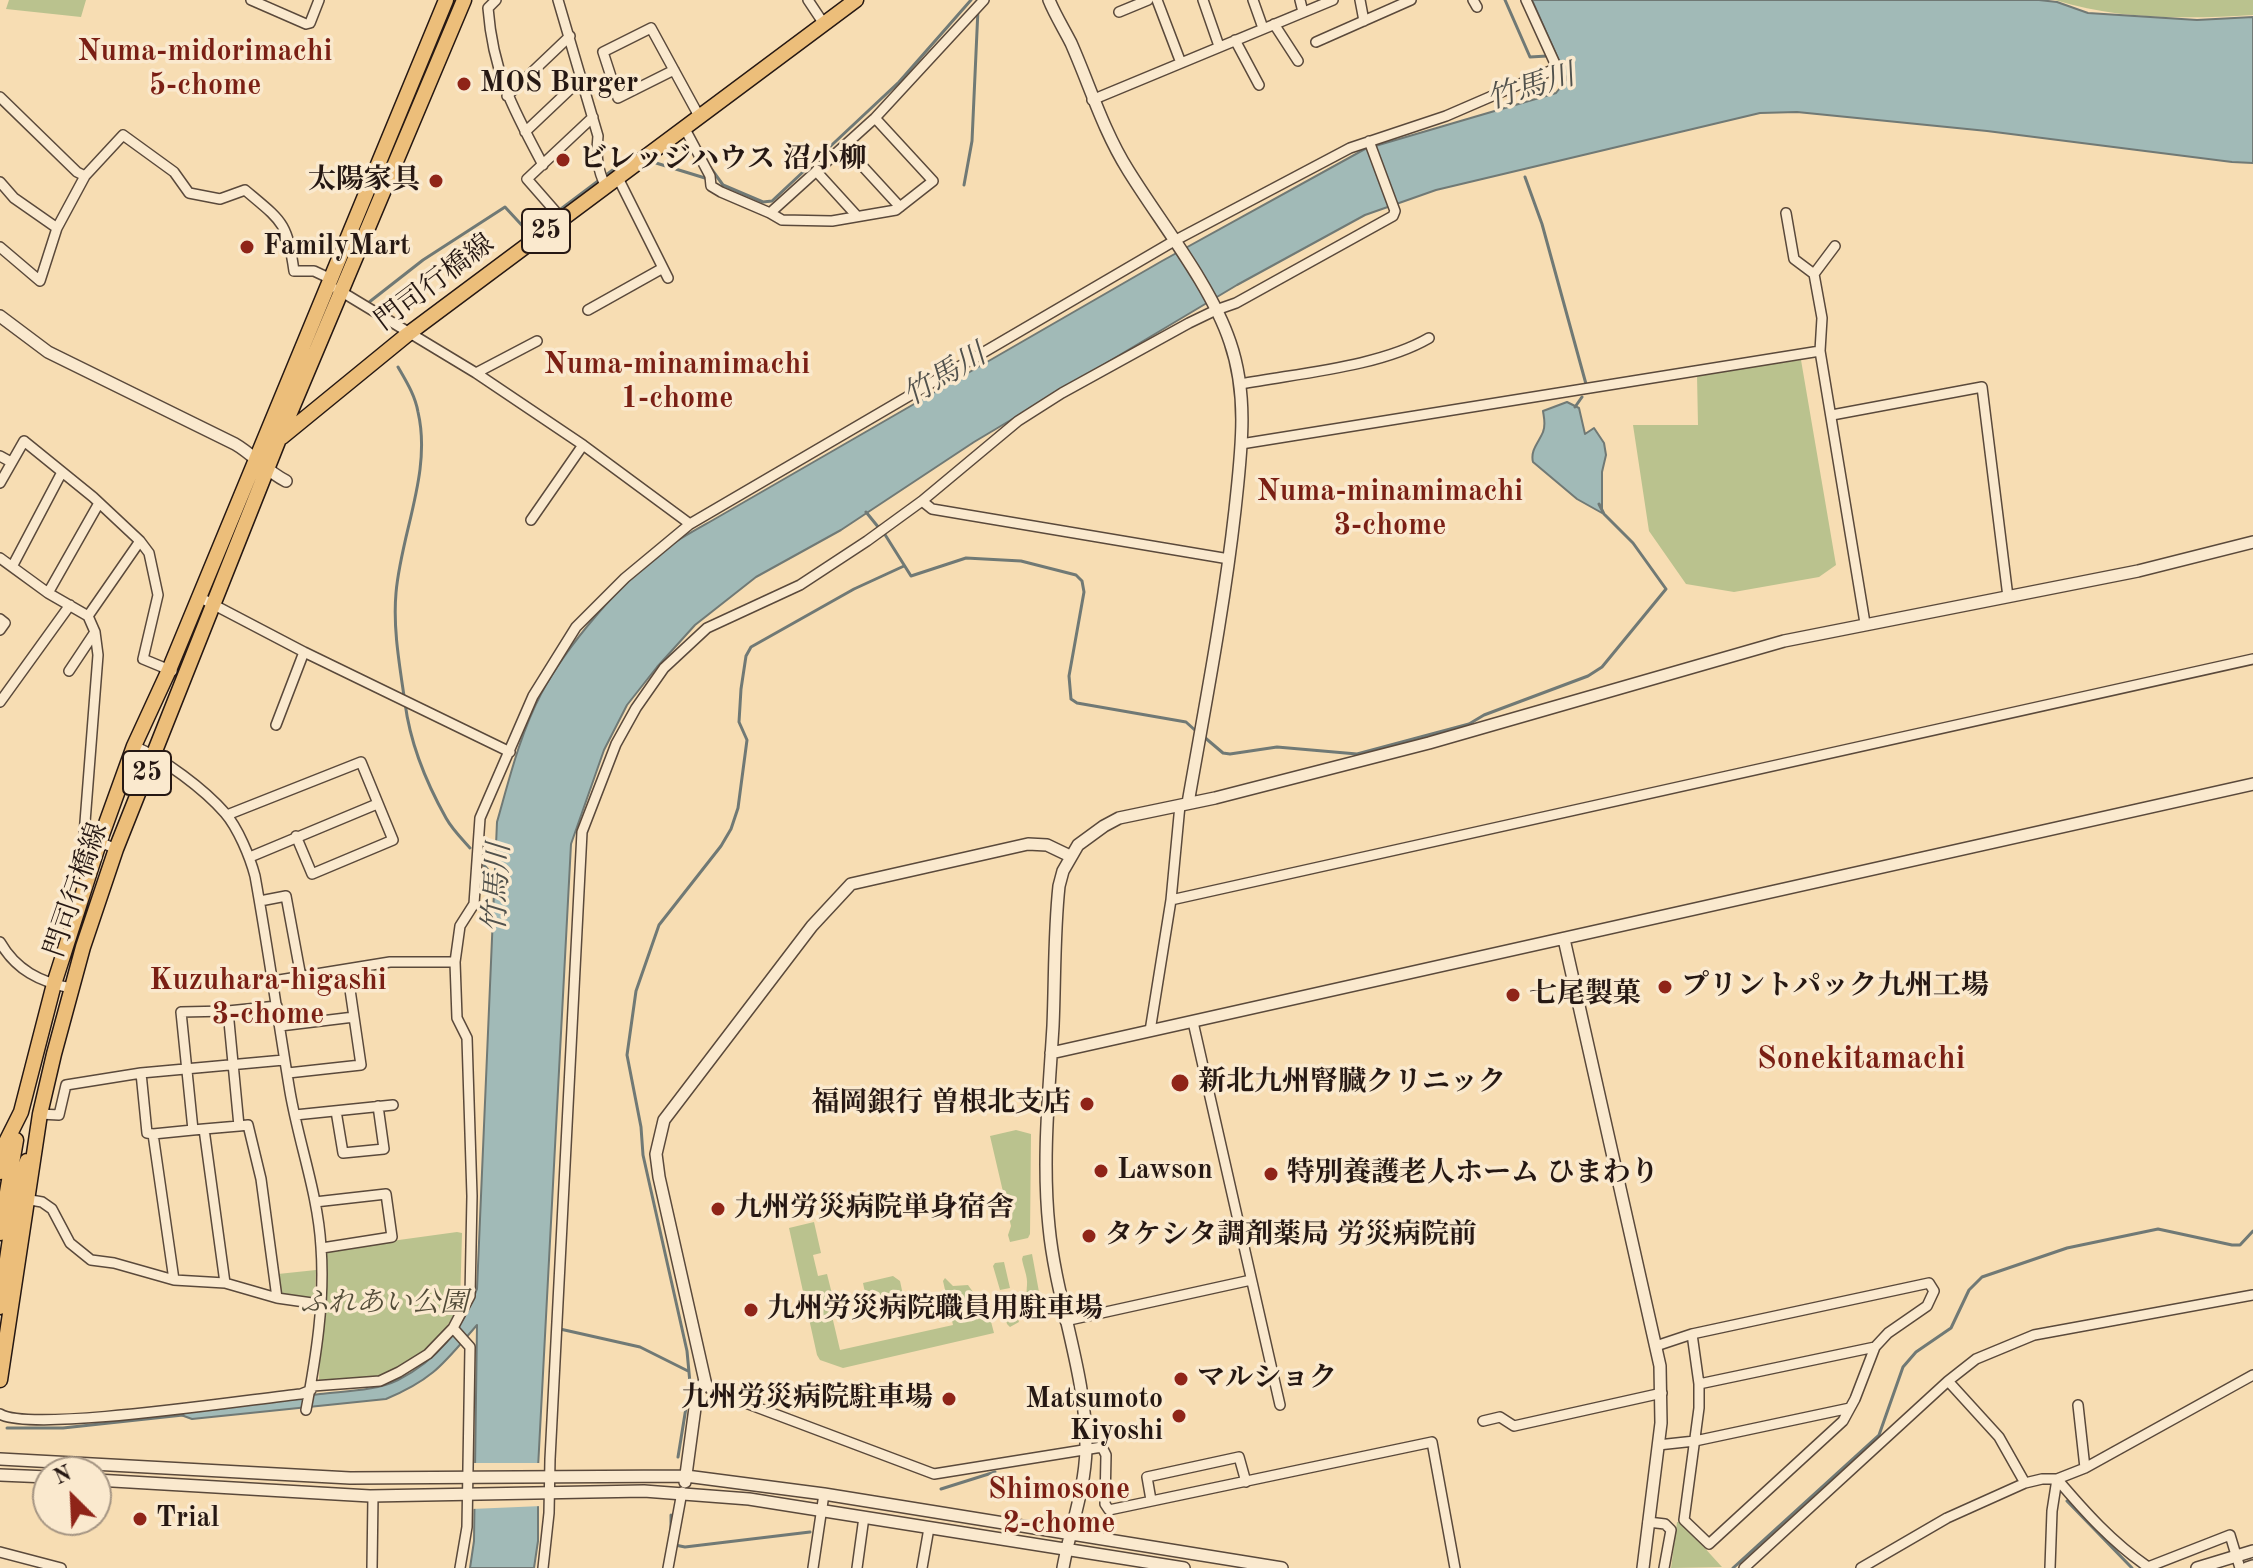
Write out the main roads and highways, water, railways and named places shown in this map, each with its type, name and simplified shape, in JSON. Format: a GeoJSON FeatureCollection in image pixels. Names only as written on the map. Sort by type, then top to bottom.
{"type":"FeatureCollection","features":[{"type":"Feature","properties":{"kind":"main road","name":"門司行橋線"},"geometry":{"type":"LineString","coordinates":[[0,1380],[12,1197],[40,1114],[71,988],[116,849],[303,384],[334,285],[446,0]]}},
{"type":"Feature","properties":{"kind":"main road","name":"門司行橋線"},"geometry":{"type":"LineString","coordinates":[[0,1172],[6,1142],[21,1112],[54,984],[134,746],[257,458],[464,0]]}},
{"type":"Feature","properties":{"kind":"main road","name":"門司行橋線"},"geometry":{"type":"LineString","coordinates":[[257,458],[558,215],[685,129],[856,0]]}},
{"type":"Feature","properties":{"kind":"main road"},"geometry":{"type":"LineString","coordinates":[[303,384],[316,395],[328,399]]}},
{"type":"Feature","properties":{"kind":"main road"},"geometry":{"type":"LineString","coordinates":[[0,1307],[21,1112]]}},
{"type":"Feature","properties":{"kind":"main road"},"geometry":{"type":"LineString","coordinates":[[0,1233],[12,1197]]}},
{"type":"Feature","properties":{"kind":"water","name":"竹馬川"},"geometry":{"type":"Polygon","coordinates":[[[1532,0],[2039,0],[2057,2],[2088,13],[2197,20],[2253,17],[2253,163],[1987,131],[1797,112],[1760,113],[1436,190],[1365,215],[1237,285],[974,442],[841,530],[756,577],[695,625],[627,705],[604,750],[571,844],[538,1468],[538,1541],[534,1568],[470,1568],[474,1541],[477,1325],[437,1369],[386,1399],[192,1419],[181,1415],[185,1411],[389,1384],[412,1372],[436,1353],[456,1330],[471,1304],[477,1289],[497,822],[521,741],[541,694],[580,635],[613,596],[648,562],[689,534],[1162,261],[1365,149],[1556,93],[1567,79],[1532,0]]]}},
{"type":"Feature","properties":{"kind":"water"},"geometry":{"type":"Polygon","coordinates":[[[1567,402],[1579,408],[1585,434],[1594,428],[1604,443],[1602,513],[1577,499],[1533,462],[1534,450],[1544,429],[1543,411],[1567,402]]]}},
{"type":"Feature","properties":{"kind":"waterway"},"geometry":{"type":"LineString","coordinates":[[710,167],[723,185],[763,202],[772,201],[899,82],[971,0]]}},
{"type":"Feature","properties":{"kind":"waterway","name":"竹馬川"},"geometry":{"type":"LineString","coordinates":[[1505,0],[1530,57],[1547,56]]}},
{"type":"Feature","properties":{"kind":"waterway"},"geometry":{"type":"LineString","coordinates":[[964,185],[972,141],[978,9]]}},
{"type":"Feature","properties":{"kind":"waterway"},"geometry":{"type":"LineString","coordinates":[[656,163],[705,178]]}},
{"type":"Feature","properties":{"kind":"waterway"},"geometry":{"type":"LineString","coordinates":[[368,303],[423,260],[505,207],[529,233],[618,166]]}},
{"type":"Feature","properties":{"kind":"waterway"},"geometry":{"type":"LineString","coordinates":[[1525,177],[1542,224],[1586,384]]}},
{"type":"Feature","properties":{"kind":"waterway"},"geometry":{"type":"LineString","coordinates":[[398,367],[415,400],[421,435],[419,480],[399,570],[395,606],[404,696]]}},
{"type":"Feature","properties":{"kind":"waterway"},"geometry":{"type":"LineString","coordinates":[[1575,407],[1582,397]]}},
{"type":"Feature","properties":{"kind":"waterway"},"geometry":{"type":"LineString","coordinates":[[1203,736],[1223,753],[1230,754],[1277,747],[1357,754],[1469,724],[1484,715],[1588,676],[1602,667],[1666,589],[1633,543],[1604,514],[1599,504]]}},
{"type":"Feature","properties":{"kind":"waterway"},"geometry":{"type":"LineString","coordinates":[[866,512],[879,528]]}},
{"type":"Feature","properties":{"kind":"waterway"},"geometry":{"type":"LineString","coordinates":[[884,533],[911,576],[966,558],[1021,561],[1076,575],[1082,581],[1084,592],[1069,676],[1071,699],[1077,703],[1186,722],[1197,732]]}},
{"type":"Feature","properties":{"kind":"waterway"},"geometry":{"type":"LineString","coordinates":[[678,1457],[690,1383],[687,1351],[643,1155],[641,1127],[627,1055],[636,991],[659,925],[731,829],[738,808],[747,740],[739,722],[746,656],[751,647],[854,589],[904,566]]}},
{"type":"Feature","properties":{"kind":"waterway","name":"竹馬川"},"geometry":{"type":"LineString","coordinates":[[405,703],[415,748],[432,791],[448,822],[470,848]]}},
{"type":"Feature","properties":{"kind":"waterway","name":"竹馬川"},"geometry":{"type":"LineString","coordinates":[[483,864],[496,880]]}},
{"type":"Feature","properties":{"kind":"waterway"},"geometry":{"type":"LineString","coordinates":[[1733,1568],[1879,1435],[1903,1367],[1916,1352],[1951,1328],[1969,1290],[1982,1277],[2067,1248],[2158,1229],[2232,1245],[2240,1245],[2253,1231]]}},
{"type":"Feature","properties":{"kind":"waterway"},"geometry":{"type":"LineString","coordinates":[[560,1329],[640,1347],[688,1371]]}},
{"type":"Feature","properties":{"kind":"waterway"},"geometry":{"type":"LineString","coordinates":[[7,1428],[63,1428],[183,1415]]}},
{"type":"Feature","properties":{"kind":"waterway"},"geometry":{"type":"LineString","coordinates":[[941,1489],[995,1472]]}},
{"type":"Feature","properties":{"kind":"waterway"},"geometry":{"type":"LineString","coordinates":[[2067,1501],[2132,1568]]}},
{"type":"Feature","properties":{"kind":"waterway"},"geometry":{"type":"LineString","coordinates":[[671,1515],[671,1539]]}},
{"type":"Feature","properties":{"kind":"waterway"},"geometry":{"type":"LineString","coordinates":[[675,1545],[685,1547],[810,1532]]}},
{"type":"Feature","properties":{"kind":"place","name":"MOS Burger"},"geometry":{"type":"Point","coordinates":[464,84]}},
{"type":"Feature","properties":{"kind":"place","name":"ビレッジハウス 沼小柳"},"geometry":{"type":"Point","coordinates":[563,160]}},
{"type":"Feature","properties":{"kind":"place","name":"太陽家具"},"geometry":{"type":"Point","coordinates":[436,181]}},
{"type":"Feature","properties":{"kind":"place","name":"FamilyMart"},"geometry":{"type":"Point","coordinates":[247,247]}},
{"type":"Feature","properties":{"kind":"place","name":"プリントパック九州工場"},"geometry":{"type":"Point","coordinates":[1665,987]}},
{"type":"Feature","properties":{"kind":"place","name":"七尾製菓"},"geometry":{"type":"Point","coordinates":[1513,995]}},
{"type":"Feature","properties":{"kind":"place","name":"新北九州腎臓クリニック"},"geometry":{"type":"Point","coordinates":[1180,1083]}},
{"type":"Feature","properties":{"kind":"place","name":"福岡銀行 曽根北支店"},"geometry":{"type":"Point","coordinates":[1087,1104]}},
{"type":"Feature","properties":{"kind":"place","name":"Lawson"},"geometry":{"type":"Point","coordinates":[1101,1171]}},
{"type":"Feature","properties":{"kind":"place","name":"特別養護老人ホーム ひまわり"},"geometry":{"type":"Point","coordinates":[1271,1174]}},
{"type":"Feature","properties":{"kind":"place","name":"九州労災病院単身宿舎"},"geometry":{"type":"Point","coordinates":[718,1209]}},
{"type":"Feature","properties":{"kind":"place","name":"タケシタ調剤薬局 労災病院前"},"geometry":{"type":"Point","coordinates":[1089,1236]}},
{"type":"Feature","properties":{"kind":"place","name":"九州労災病院職員用駐車場"},"geometry":{"type":"Point","coordinates":[751,1310]}},
{"type":"Feature","properties":{"kind":"place","name":"マルショク"},"geometry":{"type":"Point","coordinates":[1181,1379]}},
{"type":"Feature","properties":{"kind":"place","name":"九州労災病院駐車場"},"geometry":{"type":"Point","coordinates":[949,1399]}},
{"type":"Feature","properties":{"kind":"place","name":"Matsumoto Kiyoshi"},"geometry":{"type":"Point","coordinates":[1179,1416]}},
{"type":"Feature","properties":{"kind":"place","name":"Trial"},"geometry":{"type":"Point","coordinates":[140,1519]}},
{"type":"Feature","properties":{"kind":"district","name":"Numa-midorimachi 5-chome"},"geometry":{"type":"Point","coordinates":[205,69]}},
{"type":"Feature","properties":{"kind":"district","name":"Numa-minamimachi 1-chome"},"geometry":{"type":"Point","coordinates":[677,382]}},
{"type":"Feature","properties":{"kind":"district","name":"Numa-minamimachi 3-chome"},"geometry":{"type":"Point","coordinates":[1390,509]}},
{"type":"Feature","properties":{"kind":"district","name":"Kuzuhara-higashi 3-chome"},"geometry":{"type":"Point","coordinates":[268,998]}},
{"type":"Feature","properties":{"kind":"district","name":"Sonekitamachi"},"geometry":{"type":"Point","coordinates":[1861,1060]}},
{"type":"Feature","properties":{"kind":"district","name":"Shimosone 2-chome"},"geometry":{"type":"Point","coordinates":[1059,1507]}},
{"type":"Feature","properties":{"kind":"park label","name":"ふれあい公園"},"geometry":{"type":"Point","coordinates":[384,1304]}}]}
